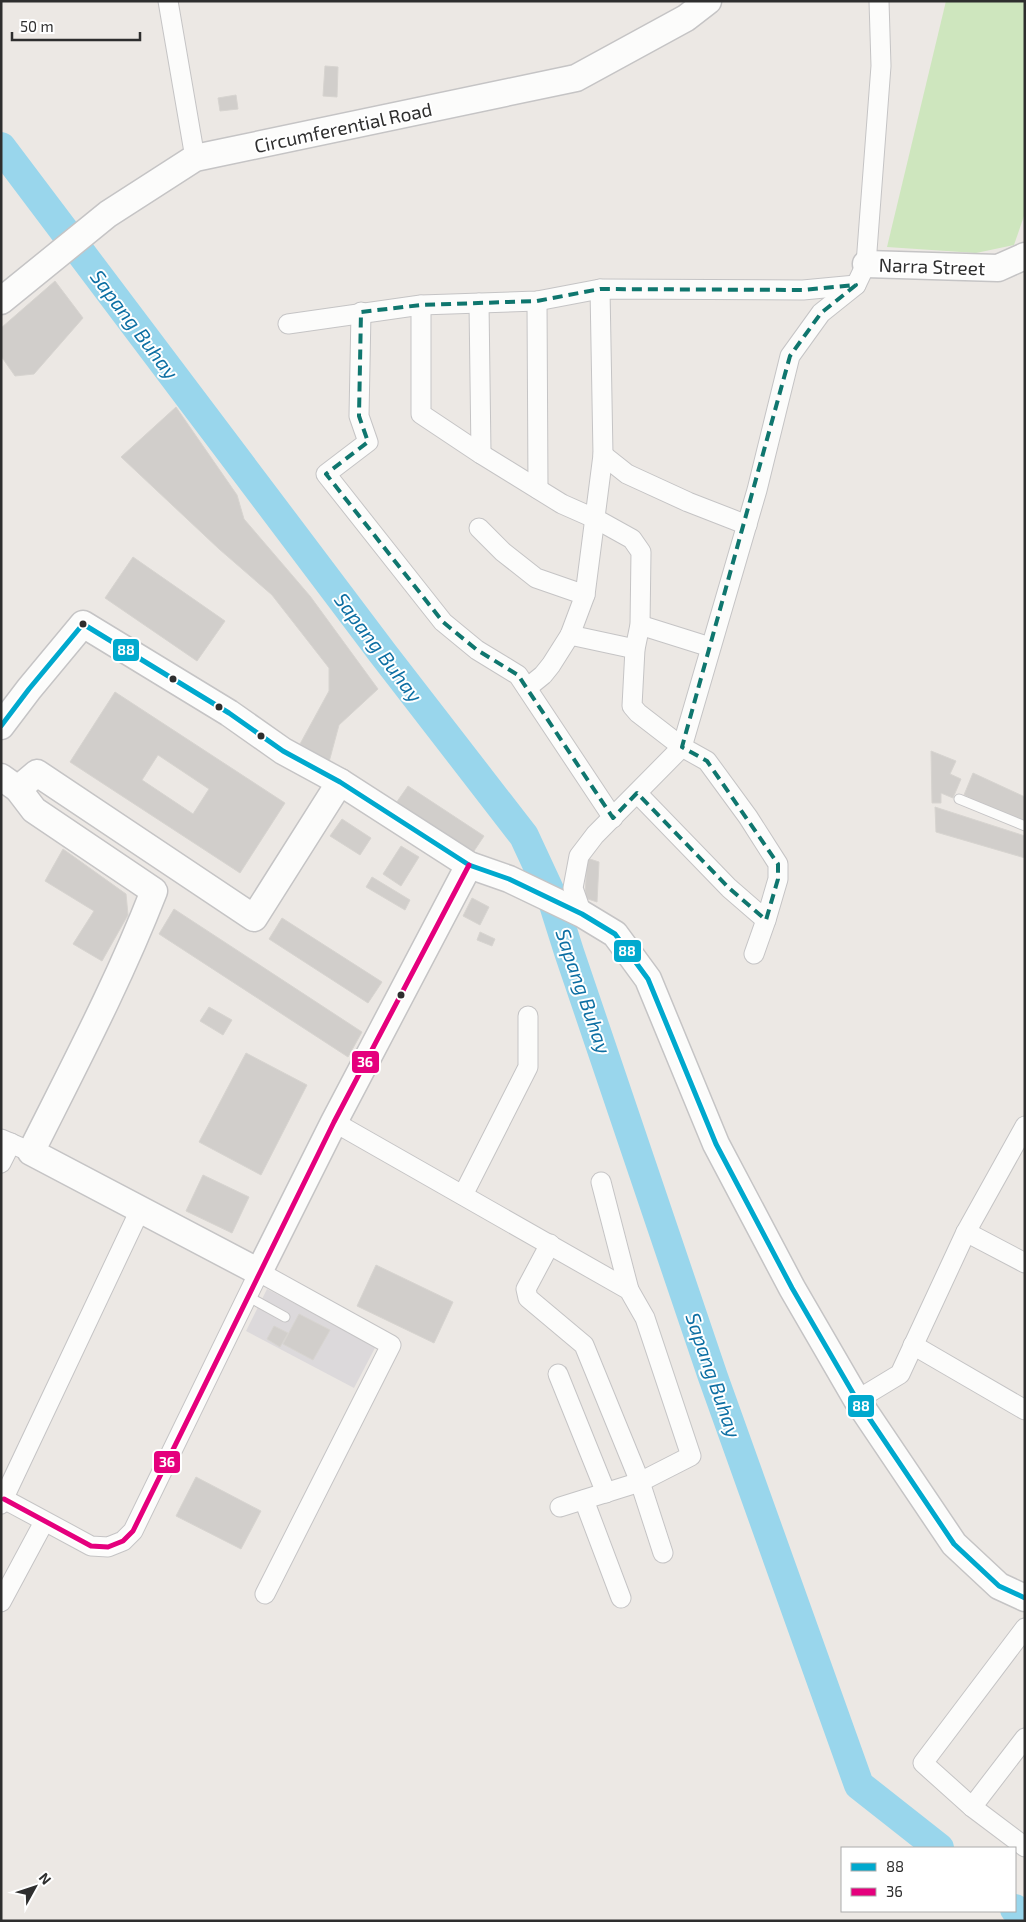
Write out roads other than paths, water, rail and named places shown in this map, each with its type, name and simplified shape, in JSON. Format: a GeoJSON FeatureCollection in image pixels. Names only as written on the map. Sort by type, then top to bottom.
{"type":"FeatureCollection","features":[{"type":"Feature","properties":{"kind":"street"},"geometry":{"type":"LineString","coordinates":[[168,1],[195,158]]}},
{"type":"Feature","properties":{"kind":"street","name":"Circumferential Road"},"geometry":{"type":"LineString","coordinates":[[1,301],[108,214],[195,158],[576,78],[686,18],[708,1]]}},
{"type":"Feature","properties":{"kind":"street"},"geometry":{"type":"LineString","coordinates":[[575,911],[573,888],[579,856],[596,835],[682,747],[747,525],[790,356],[821,313],[861,274],[881,66],[879,1]]}},
{"type":"Feature","properties":{"kind":"street","name":"Narra Street"},"geometry":{"type":"LineString","coordinates":[[861,274],[998,268],[1025,256]]}},
{"type":"Feature","properties":{"kind":"street"},"geometry":{"type":"LineString","coordinates":[[288,324],[421,304],[537,300],[600,289],[803,290],[861,274]]}},
{"type":"Feature","properties":{"kind":"street"},"geometry":{"type":"LineString","coordinates":[[527,688],[543,675],[570,635],[585,595],[603,455],[600,289]]}},
{"type":"Feature","properties":{"kind":"street"},"geometry":{"type":"LineString","coordinates":[[537,300],[538,489]]}},
{"type":"Feature","properties":{"kind":"street"},"geometry":{"type":"LineString","coordinates":[[479,303],[481,454]]}},
{"type":"Feature","properties":{"kind":"street"},"geometry":{"type":"LineString","coordinates":[[421,304],[420,414],[562,504],[596,519],[632,539],[641,552],[640,625],[634,649],[632,706],[638,713],[682,747],[707,761],[748,817],[778,864],[778,879],[754,954]]}},
{"type":"Feature","properties":{"kind":"street"},"geometry":{"type":"LineString","coordinates":[[361,312],[359,416],[368,442],[326,474],[443,622],[477,650],[518,675],[613,818]]}},
{"type":"Feature","properties":{"kind":"street"},"geometry":{"type":"LineString","coordinates":[[603,455],[627,474],[688,502],[747,525]]}},
{"type":"Feature","properties":{"kind":"street"},"geometry":{"type":"LineString","coordinates":[[479,528],[503,552],[536,578],[585,595]]}},
{"type":"Feature","properties":{"kind":"street"},"geometry":{"type":"LineString","coordinates":[[1,726],[29,689],[84,624],[229,713],[283,751],[340,782],[469,865],[509,879],[575,911],[615,934],[648,979],[716,1144],[792,1288],[857,1400],[954,1544],[999,1586],[1025,1598]]}},
{"type":"Feature","properties":{"kind":"street"},"geometry":{"type":"LineString","coordinates":[[640,625],[710,647]]}},
{"type":"Feature","properties":{"kind":"street"},"geometry":{"type":"LineString","coordinates":[[570,635],[634,649]]}},
{"type":"Feature","properties":{"kind":"street"},"geometry":{"type":"LineString","coordinates":[[1,1163],[87,1041],[138,932],[154,891],[34,810],[10,783],[37,773],[254,918],[340,782]]}},
{"type":"Feature","properties":{"kind":"street"},"geometry":{"type":"LineString","coordinates":[[637,793],[729,888],[766,920]]}},
{"type":"Feature","properties":{"kind":"street"},"geometry":{"type":"LineString","coordinates":[[140,1210],[3,1502],[91,1546],[108,1547],[123,1541],[133,1531],[334,1122],[469,865]]}},
{"type":"Feature","properties":{"kind":"street"},"geometry":{"type":"LineString","coordinates":[[463,1195],[528,1067],[528,1016]]}},
{"type":"Feature","properties":{"kind":"street"},"geometry":{"type":"LineString","coordinates":[[334,1122],[629,1290]]}},
{"type":"Feature","properties":{"kind":"street"},"geometry":{"type":"LineString","coordinates":[[857,1400],[900,1374],[966,1232],[1025,1126]]}},
{"type":"Feature","properties":{"kind":"street"},"geometry":{"type":"LineString","coordinates":[[15,1145],[259,1272],[391,1345],[265,1594]]}},
{"type":"Feature","properties":{"kind":"street"},"geometry":{"type":"LineString","coordinates":[[560,1507],[640,1482],[691,1456],[645,1318],[629,1290],[601,1182]]}},
{"type":"Feature","properties":{"kind":"street"},"geometry":{"type":"LineString","coordinates":[[966,1232],[1025,1263]]}},
{"type":"Feature","properties":{"kind":"street"},"geometry":{"type":"LineString","coordinates":[[550,1244],[526,1289],[528,1298],[584,1345],[640,1482],[663,1553]]}},
{"type":"Feature","properties":{"kind":"street"},"geometry":{"type":"LineString","coordinates":[[913,1346],[1025,1410]]}},
{"type":"Feature","properties":{"kind":"street"},"geometry":{"type":"LineString","coordinates":[[558,1374],[606,1493]]}},
{"type":"Feature","properties":{"kind":"street"},"geometry":{"type":"LineString","coordinates":[[584,1500],[621,1598]]}},
{"type":"Feature","properties":{"kind":"street"},"geometry":{"type":"LineString","coordinates":[[1,1602],[44,1522]]}},
{"type":"Feature","properties":{"kind":"street"},"geometry":{"type":"LineString","coordinates":[[1025,1628],[923,1763],[972,1806],[1025,1846]]}},
{"type":"Feature","properties":{"kind":"street"},"geometry":{"type":"LineString","coordinates":[[972,1806],[1025,1738]]}},
{"type":"Feature","properties":{"kind":"lane"},"geometry":{"type":"LineString","coordinates":[[960,799],[1025,826]]}},
{"type":"Feature","properties":{"kind":"lane"},"geometry":{"type":"LineString","coordinates":[[248,1296],[285,1317]]}},
{"type":"Feature","properties":{"kind":"waterway","name":"Sapang Buhay"},"geometry":{"type":"LineString","coordinates":[[1,147],[384,655],[524,836],[550,892],[713,1377],[859,1785],[938,1847]]}},
{"type":"Feature","properties":{"kind":"waterway","name":"Sapang Buhay"},"geometry":{"type":"LineString","coordinates":[[1016,1910],[1025,1917]]}}]}
